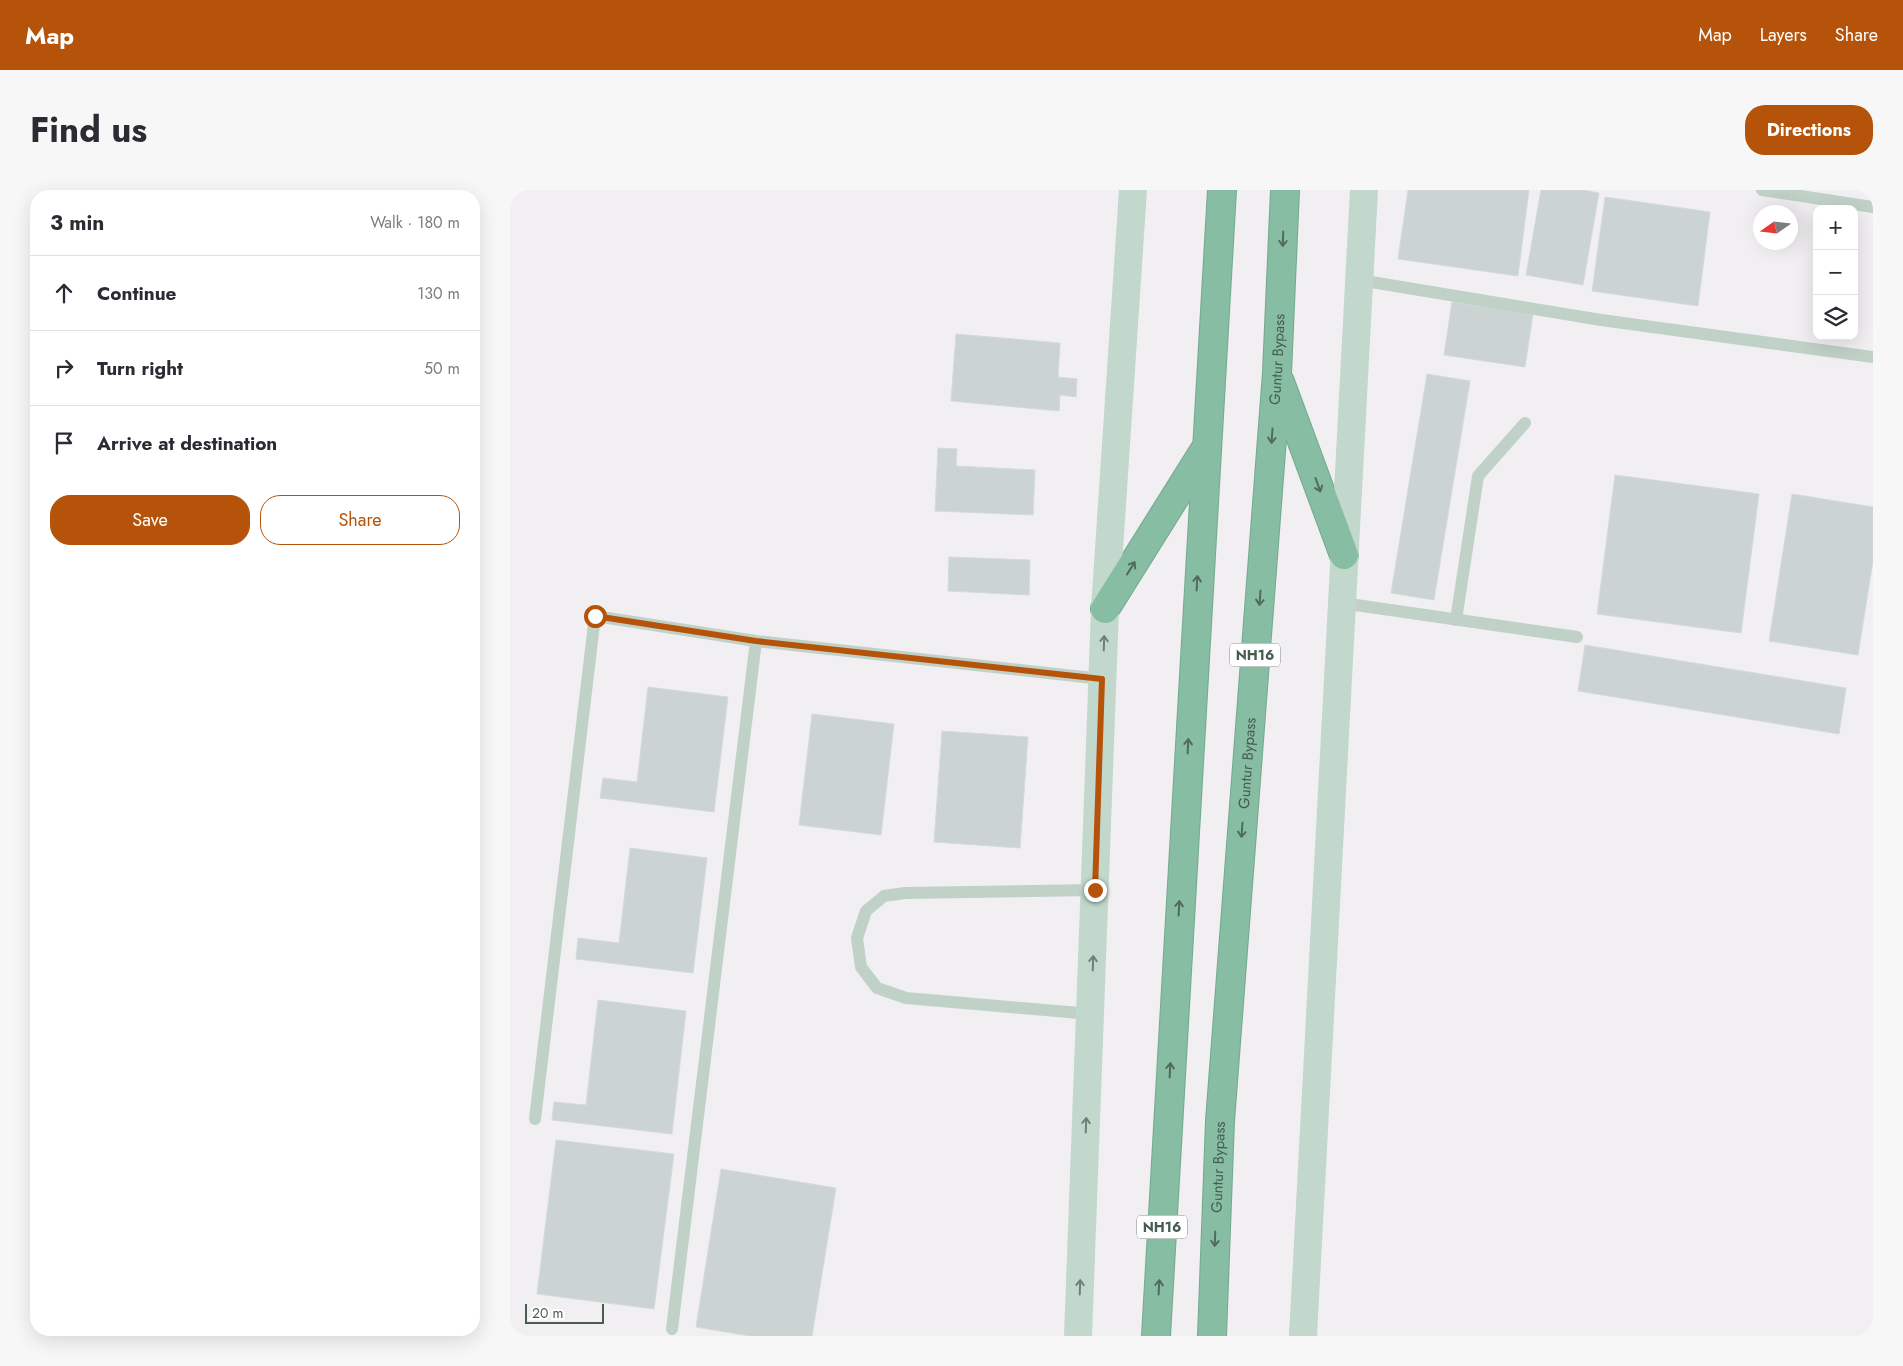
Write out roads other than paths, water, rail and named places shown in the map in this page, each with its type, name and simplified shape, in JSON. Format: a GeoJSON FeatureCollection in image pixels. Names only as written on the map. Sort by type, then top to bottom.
{"type":"FeatureCollection","features":[{"type":"Feature","properties":{"kind":"highway","name":"NH16"},"geometry":{"type":"LineString","coordinates":[[1156,1336],[1205,449],[1222,190]]}},
{"type":"Feature","properties":{"kind":"highway","name":"Guntur Bypass"},"geometry":{"type":"LineString","coordinates":[[1212,1336],[1220,1121],[1277,374],[1285,190]]}},
{"type":"Feature","properties":{"kind":"highway"},"geometry":{"type":"LineString","coordinates":[[1277,374],[1344,555]]}},
{"type":"Feature","properties":{"kind":"highway"},"geometry":{"type":"LineString","coordinates":[[1105,609],[1205,449]]}},
{"type":"Feature","properties":{"kind":"street"},"geometry":{"type":"LineString","coordinates":[[1078,1336],[1105,609],[1133,190]]}},
{"type":"Feature","properties":{"kind":"street"},"geometry":{"type":"LineString","coordinates":[[1303,1336],[1364,190]]}},
{"type":"Feature","properties":{"kind":"lane"},"geometry":{"type":"LineString","coordinates":[[1762,190],[1873,206]]}},
{"type":"Feature","properties":{"kind":"lane"},"geometry":{"type":"LineString","coordinates":[[1359,280],[1601,320],[1873,356]]}},
{"type":"Feature","properties":{"kind":"lane"},"geometry":{"type":"LineString","coordinates":[[1456,620],[1478,476],[1525,423]]}},
{"type":"Feature","properties":{"kind":"lane"},"geometry":{"type":"LineString","coordinates":[[1342,603],[1577,637]]}},
{"type":"Feature","properties":{"kind":"lane"},"geometry":{"type":"LineString","coordinates":[[535,1119],[595,616],[756,641],[1102,679]]}},
{"type":"Feature","properties":{"kind":"lane"},"geometry":{"type":"LineString","coordinates":[[672,1329],[756,641]]}},
{"type":"Feature","properties":{"kind":"lane"},"geometry":{"type":"LineString","coordinates":[[1091,1014],[906,998],[877,988],[861,967],[858,938],[866,911],[884,896],[905,893],[1095,890]]}}]}
